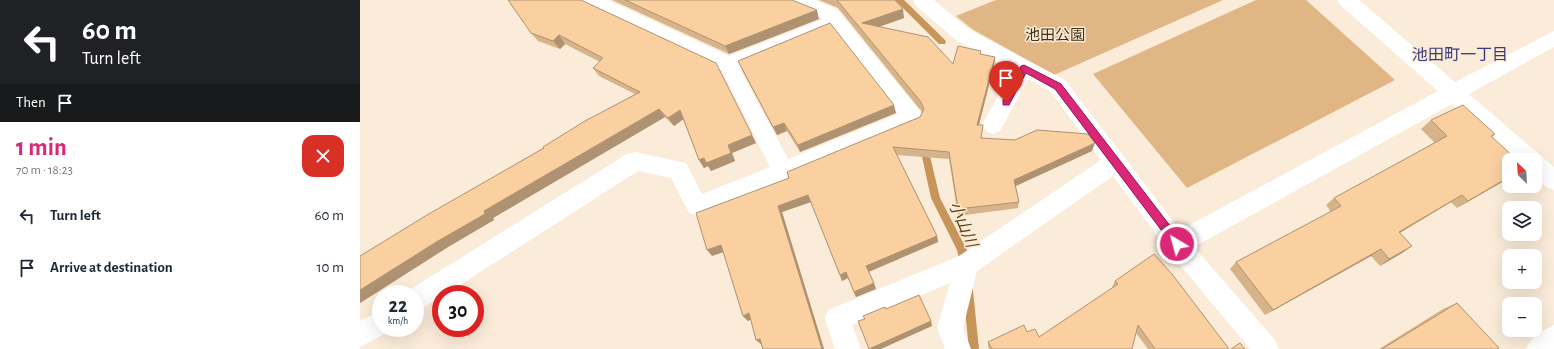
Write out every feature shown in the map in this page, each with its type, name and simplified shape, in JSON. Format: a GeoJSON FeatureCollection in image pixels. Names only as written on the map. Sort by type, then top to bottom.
{"type":"FeatureCollection","features":[{"type":"Feature","properties":{"kind":"street"},"geometry":{"type":"LineString","coordinates":[[590,0],[623,14],[728,65],[783,172]]}},
{"type":"Feature","properties":{"kind":"street"},"geometry":{"type":"LineString","coordinates":[[424,294],[635,161],[678,170],[697,206],[783,172],[913,117],[830,14],[797,0]]}},
{"type":"Feature","properties":{"kind":"street"},"geometry":{"type":"LineString","coordinates":[[922,0],[963,35],[1058,86],[1177,244],[1266,349]]}},
{"type":"Feature","properties":{"kind":"street"},"geometry":{"type":"LineString","coordinates":[[1347,0],[1523,153]]}},
{"type":"Feature","properties":{"kind":"street"},"geometry":{"type":"LineString","coordinates":[[728,65],[836,21]]}},
{"type":"Feature","properties":{"kind":"street"},"geometry":{"type":"LineString","coordinates":[[1177,244],[1554,38]]}},
{"type":"Feature","properties":{"kind":"street"},"geometry":{"type":"LineString","coordinates":[[993,125],[1024,68]]}},
{"type":"Feature","properties":{"kind":"street"},"geometry":{"type":"LineString","coordinates":[[848,349],[837,319],[967,264],[1115,162]]}},
{"type":"Feature","properties":{"kind":"street"},"geometry":{"type":"LineString","coordinates":[[1542,170],[1554,180]]}},
{"type":"Feature","properties":{"kind":"street"},"geometry":{"type":"LineString","coordinates":[[958,349],[950,328],[967,264]]}},
{"type":"Feature","properties":{"kind":"street"},"geometry":{"type":"LineString","coordinates":[[360,335],[372,328]]}},
{"type":"Feature","properties":{"kind":"street"},"geometry":{"type":"LineString","coordinates":[[1539,349],[1554,338]]}},
{"type":"Feature","properties":{"kind":"green space","name":"池田公園"},"geometry":{"type":"Polygon","coordinates":[[[996,0],[1223,0],[1054,75],[972,29],[956,16],[996,0]]]}},
{"type":"Feature","properties":{"kind":"green space"},"geometry":{"type":"Polygon","coordinates":[[[1256,0],[1306,0],[1395,80],[1187,188],[1093,74],[1256,0]]]}},
{"type":"Feature","properties":{"kind":"building"},"geometry":{"type":"Polygon","coordinates":[[[508,0],[581,0],[716,63],[752,135],[728,145],[731,153],[706,163],[704,158],[699,160],[680,110],[668,118],[659,109],[484,211],[485,214],[438,241],[360,290],[360,256],[427,215],[544,148],[543,147],[585,121],[640,92],[593,68],[603,58],[559,35],[553,41],[531,33],[508,0]]]}},
{"type":"Feature","properties":{"kind":"building"},"geometry":{"type":"Polygon","coordinates":[[[625,0],[792,0],[817,10],[725,46],[625,0]]]}},
{"type":"Feature","properties":{"kind":"building"},"geometry":{"type":"Polygon","coordinates":[[[837,0],[895,0],[903,9],[862,23],[928,37],[953,64],[958,46],[981,51],[980,54],[995,57],[977,125],[983,125],[981,138],[1015,140],[1037,130],[1088,134],[1095,143],[1014,180],[1019,202],[958,209],[949,152],[893,147],[937,236],[866,266],[874,283],[854,292],[846,272],[840,275],[808,195],[778,206],[822,349],[763,349],[760,339],[756,340],[749,313],[743,316],[721,245],[707,250],[696,213],[789,178],[787,172],[920,117],[924,109],[921,102],[837,0]]]}},
{"type":"Feature","properties":{"kind":"building"},"geometry":{"type":"Polygon","coordinates":[[[830,23],[894,105],[798,145],[784,123],[773,127],[738,61],[830,23]]]}},
{"type":"Feature","properties":{"kind":"building"},"geometry":{"type":"Polygon","coordinates":[[[1463,105],[1495,134],[1491,136],[1509,153],[1502,153],[1502,181],[1468,201],[1462,195],[1399,232],[1412,246],[1389,259],[1381,249],[1273,310],[1236,262],[1341,206],[1334,198],[1447,136],[1431,120],[1463,105]]]}},
{"type":"Feature","properties":{"kind":"building"},"geometry":{"type":"Polygon","coordinates":[[[1154,254],[1172,274],[1229,349],[1155,349],[1138,325],[1132,349],[992,349],[988,342],[1024,325],[1027,332],[1035,329],[1039,337],[1118,284],[1115,281],[1154,254]]]}},
{"type":"Feature","properties":{"kind":"building"},"geometry":{"type":"Polygon","coordinates":[[[919,295],[931,321],[869,349],[858,321],[865,319],[863,316],[885,307],[886,309],[919,295]]]}},
{"type":"Feature","properties":{"kind":"building"},"geometry":{"type":"Polygon","coordinates":[[[1457,303],[1499,348],[1382,349],[1457,303]]]}},
{"type":"Feature","properties":{"kind":"building"},"geometry":{"type":"Polygon","coordinates":[[[1240,343],[1245,349],[1231,349],[1240,343]]]}},
{"type":"Feature","properties":{"kind":"waterway","name":"小山川"},"geometry":{"type":"LineString","coordinates":[[899,0],[942,42]]}},
{"type":"Feature","properties":{"kind":"waterway","name":"小山川"},"geometry":{"type":"LineString","coordinates":[[927,145],[925,152],[936,198],[962,250],[964,264]]}},
{"type":"Feature","properties":{"kind":"waterway","name":"小山川"},"geometry":{"type":"LineString","coordinates":[[968,291],[974,349]]}},
{"type":"Feature","properties":{"kind":"district","name":"池田町一丁目"},"geometry":{"type":"Point","coordinates":[1460,54]}},
{"type":"Feature","properties":{"kind":"route"},"geometry":{"type":"LineString","coordinates":[[1006,102],[1024,68],[1058,86],[1177,244]]}}]}
